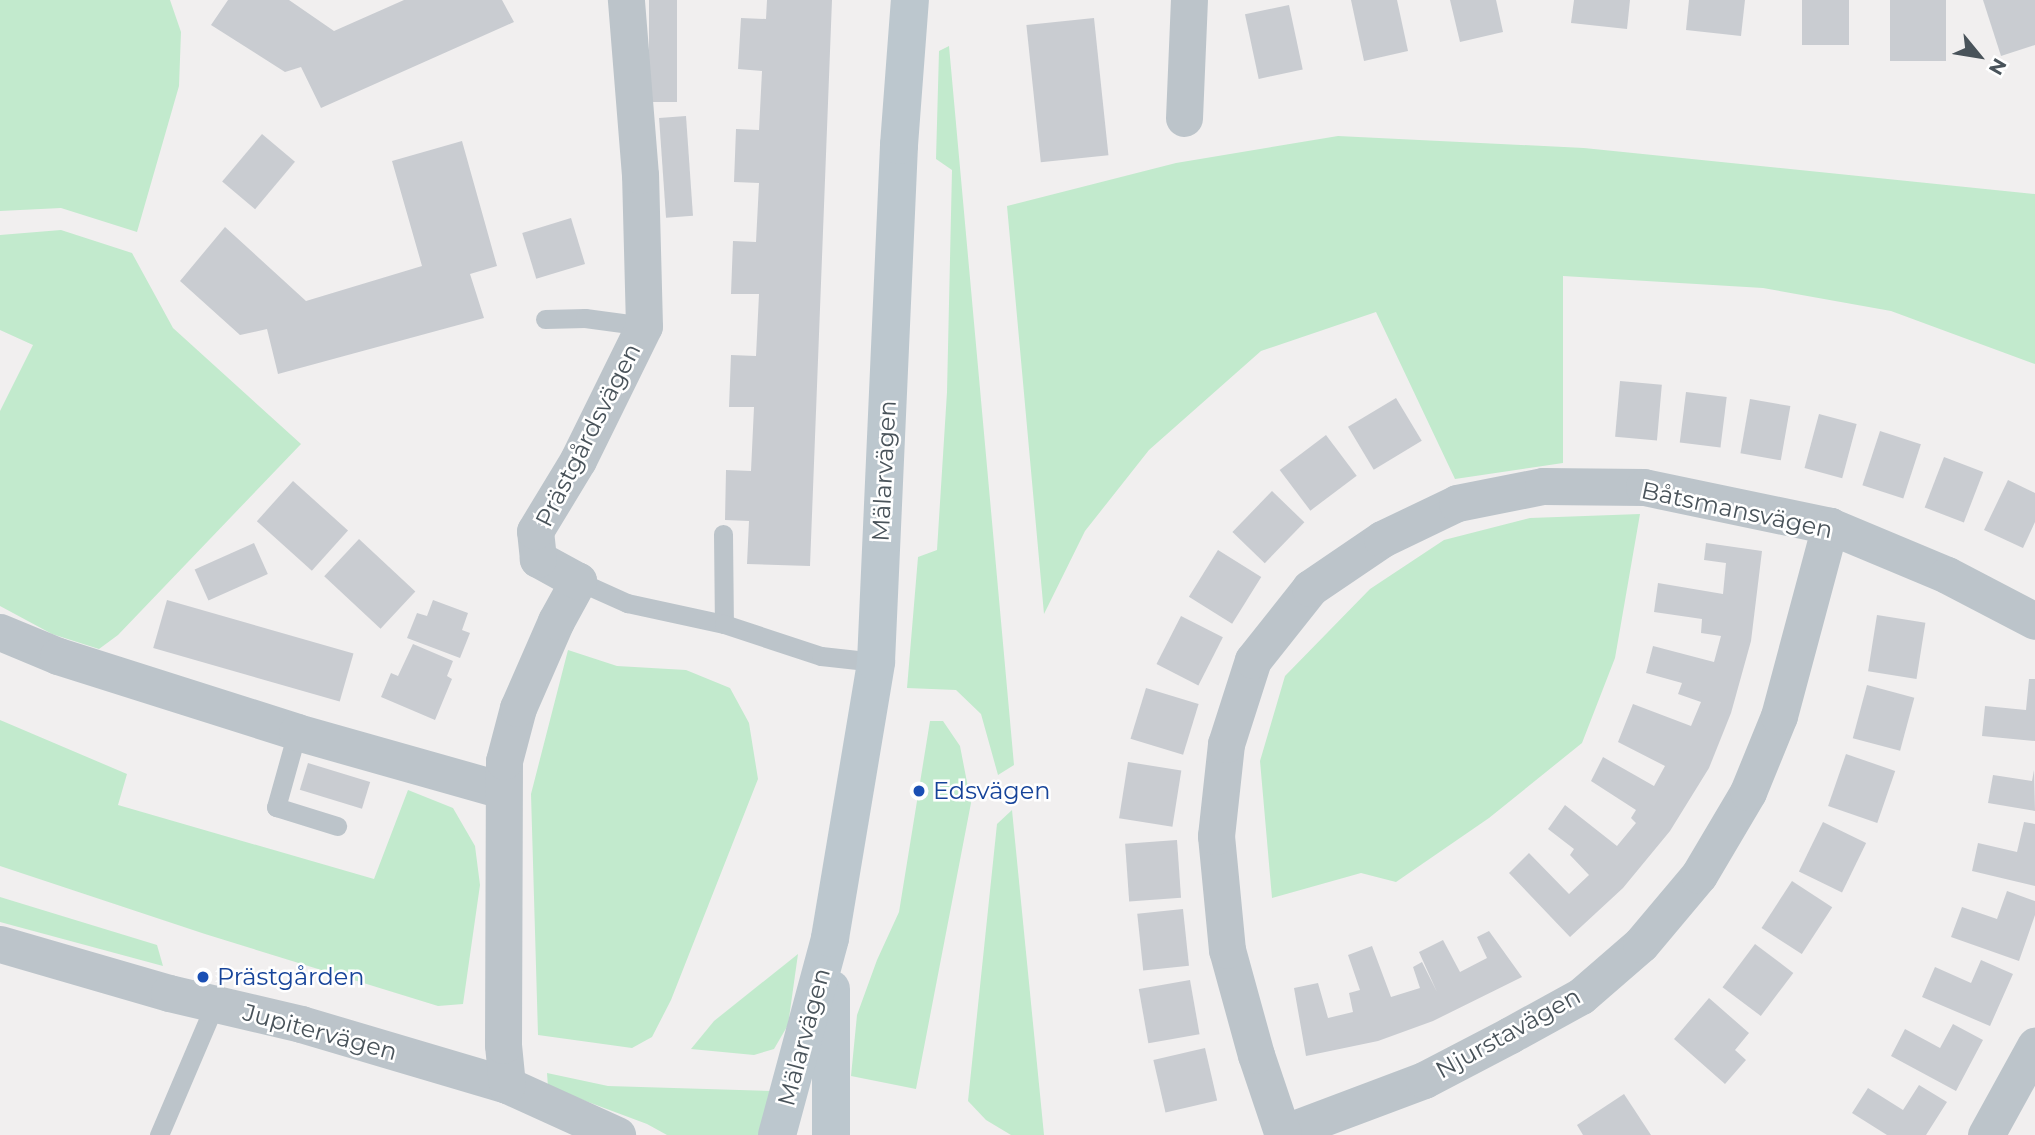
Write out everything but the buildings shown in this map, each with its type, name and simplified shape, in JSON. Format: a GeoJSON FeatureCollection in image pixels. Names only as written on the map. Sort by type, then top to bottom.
{"type":"FeatureCollection","features":[{"type":"Feature","properties":{"kind":"main road","name":"Mälarvägen"},"geometry":{"type":"LineString","coordinates":[[777,1135],[830,938],[876,662],[898,145],[910,0]]}},
{"type":"Feature","properties":{"kind":"main road","name":"Mälarvägen"},"geometry":{"type":"LineString","coordinates":[[830,938],[831,1135]]}},
{"type":"Feature","properties":{"kind":"street","name":"Prästgårdsvägen"},"geometry":{"type":"LineString","coordinates":[[579,581],[538,559],[535,531],[578,460],[644,326],[640,175],[626,0]]}},
{"type":"Feature","properties":{"kind":"street"},"geometry":{"type":"LineString","coordinates":[[1184,118],[1189,0]]}},
{"type":"Feature","properties":{"kind":"street","name":"Båtsmansvägen"},"geometry":{"type":"LineString","coordinates":[[1283,1134],[1255,1055],[1227,950],[1216,836],[1226,744],[1253,660],[1310,588],[1382,539],[1457,503],[1544,486],[1644,487],[1830,526],[1947,575],[2035,621]]}},
{"type":"Feature","properties":{"kind":"street","name":"Njurstavägen"},"geometry":{"type":"LineString","coordinates":[[1283,1134],[1424,1080],[1581,996],[1641,944],[1699,875],[1748,792],[1779,716],[1830,526]]}},
{"type":"Feature","properties":{"kind":"street"},"geometry":{"type":"LineString","coordinates":[[507,1085],[503,1045],[504,761],[518,708],[556,621],[579,581]]}},
{"type":"Feature","properties":{"kind":"street"},"geometry":{"type":"LineString","coordinates":[[0,632],[58,656],[297,732],[502,790]]}},
{"type":"Feature","properties":{"kind":"street","name":"Jupitervägen"},"geometry":{"type":"LineString","coordinates":[[0,944],[215,1004],[301,1024],[507,1085],[554,1109],[617,1135]]}},
{"type":"Feature","properties":{"kind":"street"},"geometry":{"type":"LineString","coordinates":[[1986,1135],[2035,1046]]}},
{"type":"Feature","properties":{"kind":"street","name":"Jupitervägen"},"geometry":{"type":"LineString","coordinates":[[554,1109],[585,1135]]}},
{"type":"Feature","properties":{"kind":"lane"},"geometry":{"type":"LineString","coordinates":[[545,320],[584,318],[644,326]]}},
{"type":"Feature","properties":{"kind":"lane"},"geometry":{"type":"LineString","coordinates":[[723,534],[724,624]]}},
{"type":"Feature","properties":{"kind":"lane"},"geometry":{"type":"LineString","coordinates":[[579,581],[627,603],[724,624],[821,656],[876,662]]}},
{"type":"Feature","properties":{"kind":"lane"},"geometry":{"type":"LineString","coordinates":[[297,732],[276,807],[337,826]]}},
{"type":"Feature","properties":{"kind":"lane"},"geometry":{"type":"LineString","coordinates":[[159,1135],[215,1004]]}},
{"type":"Feature","properties":{"kind":"green space"},"geometry":{"type":"Polygon","coordinates":[[[0,0],[170,0],[181,32],[179,86],[137,232],[61,208],[0,211],[0,0]]]}},
{"type":"Feature","properties":{"kind":"green space"},"geometry":{"type":"Polygon","coordinates":[[[949,46],[1014,765],[998,775],[981,714],[956,690],[907,688],[918,557],[937,550],[947,392],[952,170],[936,159],[939,51],[949,46]]]}},
{"type":"Feature","properties":{"kind":"green space"},"geometry":{"type":"Polygon","coordinates":[[[1338,136],[1584,148],[2035,194],[2035,364],[1891,311],[1763,288],[1563,276],[1563,463],[1455,479],[1376,312],[1261,351],[1149,450],[1085,531],[1044,614],[1007,206],[1176,163],[1338,136]]]}},
{"type":"Feature","properties":{"kind":"green space"},"geometry":{"type":"Polygon","coordinates":[[[61,230],[132,253],[173,328],[301,444],[118,635],[99,649],[52,634],[0,606],[0,411],[33,345],[0,330],[0,235],[61,230]]]}},
{"type":"Feature","properties":{"kind":"green space"},"geometry":{"type":"Polygon","coordinates":[[[1640,514],[1615,658],[1582,743],[1489,818],[1396,882],[1361,873],[1272,898],[1260,761],[1285,676],[1370,589],[1444,540],[1530,518],[1640,514]]]}},
{"type":"Feature","properties":{"kind":"green space"},"geometry":{"type":"Polygon","coordinates":[[[568,650],[617,666],[686,670],[730,688],[749,723],[758,779],[671,1000],[652,1037],[632,1048],[538,1035],[531,794],[568,650]]]}},
{"type":"Feature","properties":{"kind":"green space"},"geometry":{"type":"Polygon","coordinates":[[[0,720],[127,774],[118,805],[374,879],[408,790],[453,808],[475,846],[480,885],[463,1004],[438,1006],[205,934],[0,866],[0,720]]]}},
{"type":"Feature","properties":{"kind":"green space"},"geometry":{"type":"Polygon","coordinates":[[[930,721],[943,721],[960,746],[971,803],[916,1089],[851,1076],[857,1015],[877,960],[899,912],[930,721]]]}},
{"type":"Feature","properties":{"kind":"green space"},"geometry":{"type":"Polygon","coordinates":[[[1012,810],[1044,1135],[1011,1135],[986,1120],[968,1101],[997,824],[1012,810]]]}},
{"type":"Feature","properties":{"kind":"green space"},"geometry":{"type":"Polygon","coordinates":[[[0,897],[157,945],[163,966],[0,922],[0,897]]]}},
{"type":"Feature","properties":{"kind":"green space"},"geometry":{"type":"Polygon","coordinates":[[[798,954],[788,1025],[774,1049],[754,1055],[691,1049],[714,1021],[798,954]]]}},
{"type":"Feature","properties":{"kind":"green space"},"geometry":{"type":"Polygon","coordinates":[[[547,1073],[608,1086],[773,1091],[759,1135],[667,1135],[647,1124],[548,1087],[547,1073]]]}},
{"type":"Feature","properties":{"kind":"place","name":"Edsvägen"},"geometry":{"type":"Point","coordinates":[919,791]}},
{"type":"Feature","properties":{"kind":"place","name":"Prästgården"},"geometry":{"type":"Point","coordinates":[203,977]}}]}
